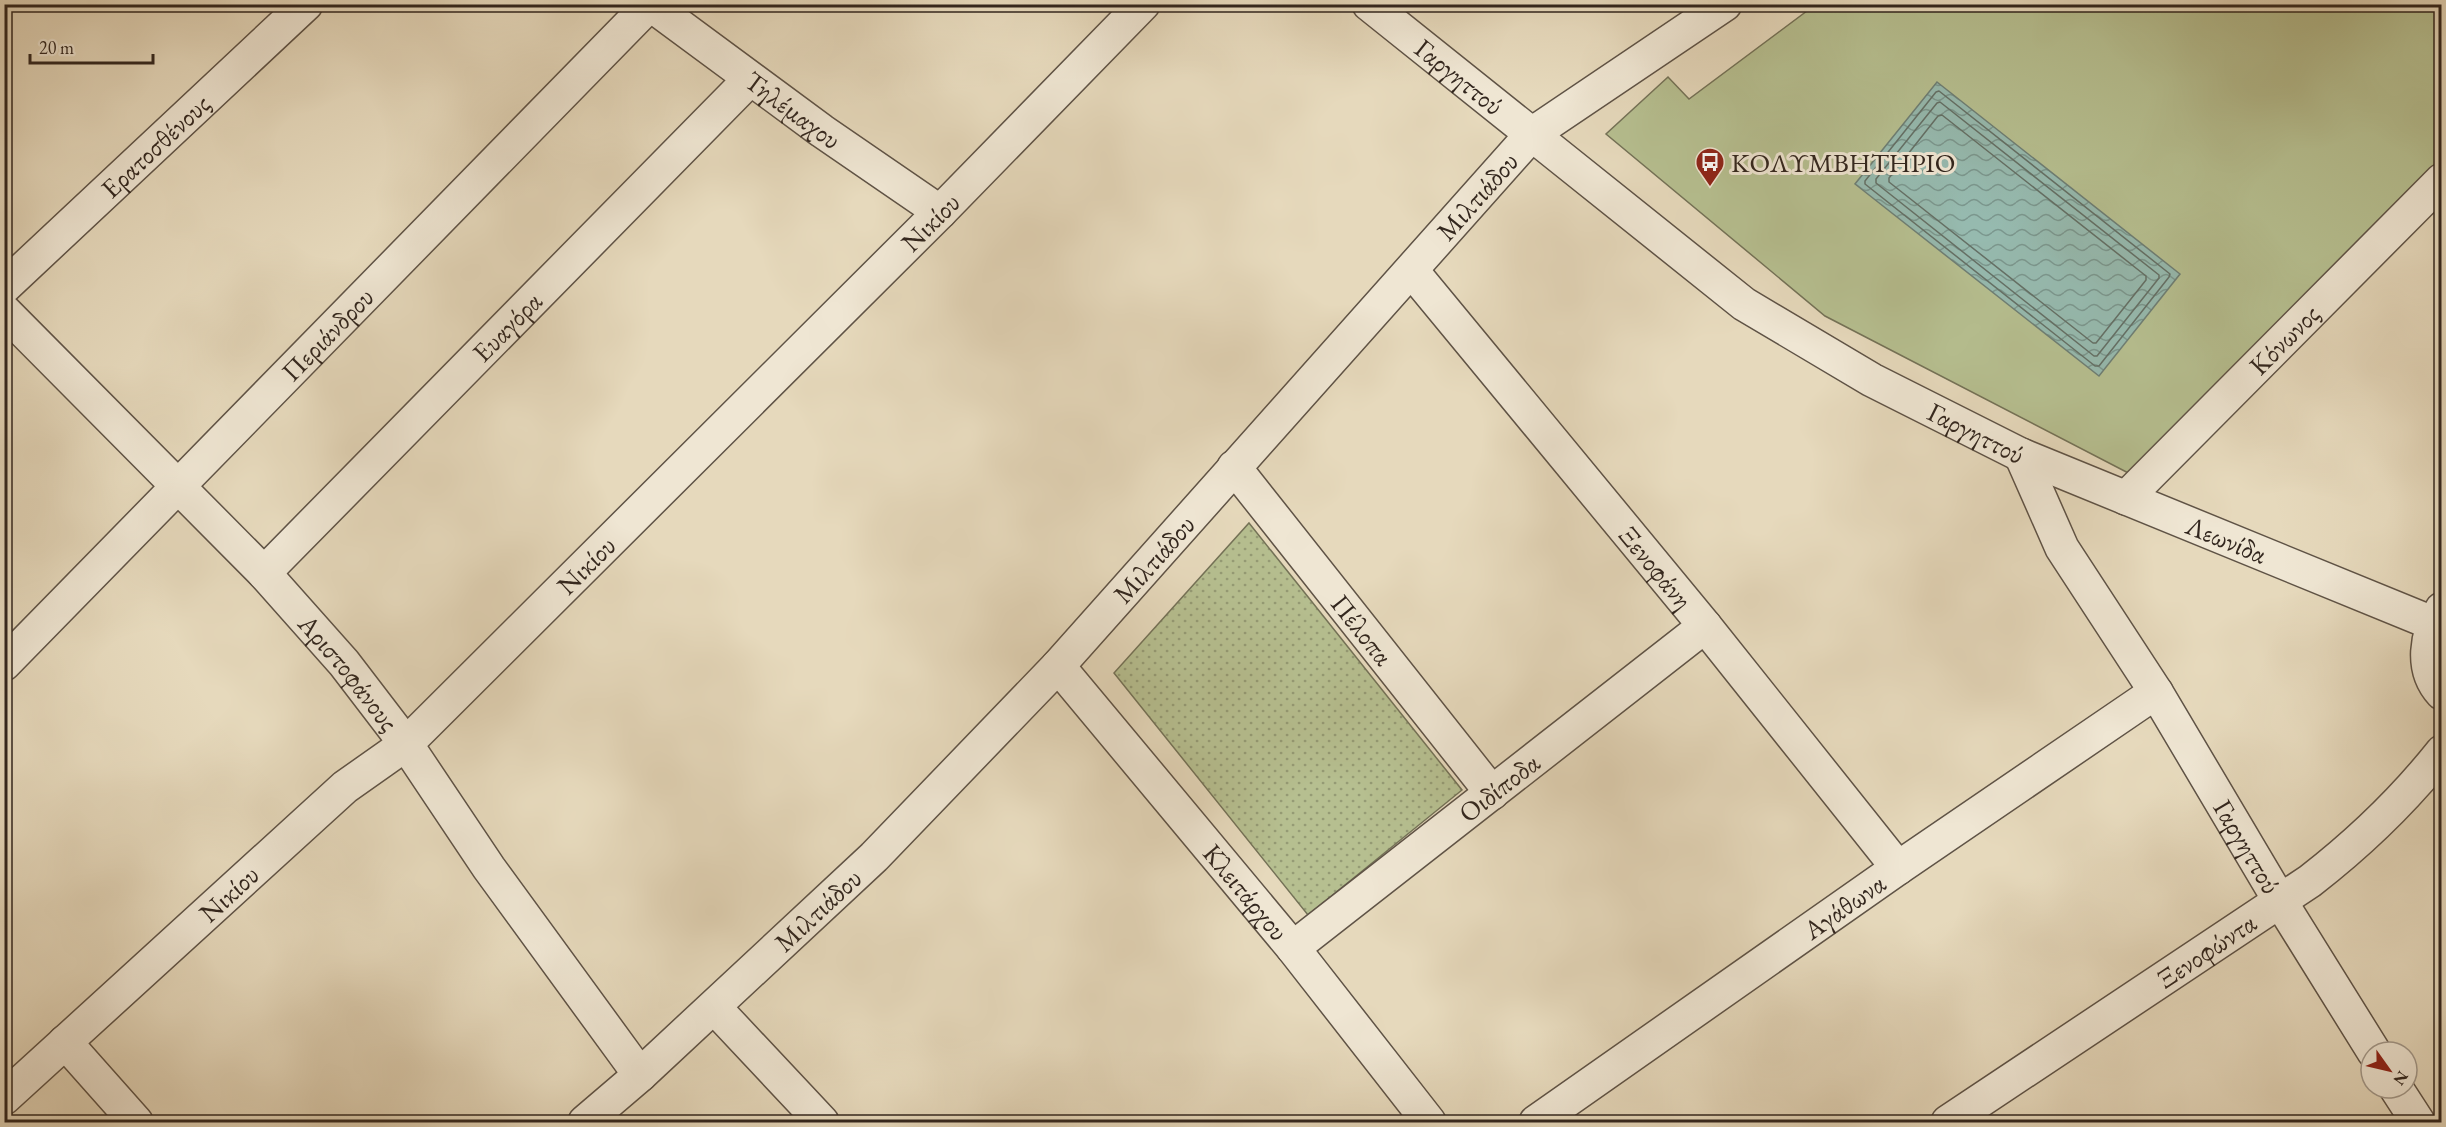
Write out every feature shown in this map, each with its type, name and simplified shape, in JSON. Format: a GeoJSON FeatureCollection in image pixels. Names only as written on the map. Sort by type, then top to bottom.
{"type":"FeatureCollection","features":[{"type":"Feature","properties":{"kind":"street","name":"Ερατοσθένους"},"geometry":{"type":"LineString","coordinates":[[4,287],[306,4]]}},
{"type":"Feature","properties":{"kind":"street","name":"Τηλέμαχου"},"geometry":{"type":"LineString","coordinates":[[650,4],[750,79],[940,212]]}},
{"type":"Feature","properties":{"kind":"street","name":"Περιάνδρου"},"geometry":{"type":"LineString","coordinates":[[4,664],[650,4]]}},
{"type":"Feature","properties":{"kind":"street","name":"Νικίου"},"geometry":{"type":"LineString","coordinates":[[4,1098],[345,787],[406,744],[940,212],[1143,4]]}},
{"type":"Feature","properties":{"kind":"street","name":"Γαργηττού"},"geometry":{"type":"LineString","coordinates":[[1369,4],[1744,304],[1872,381],[2021,455],[2062,548],[2156,692],[2280,901],[2367,1040]]}},
{"type":"Feature","properties":{"kind":"street","name":"Μιλτιάδου"},"geometry":{"type":"LineString","coordinates":[[585,1122],[640,1076],[874,857],[1058,666],[1532,134],[1725,4]]}},
{"type":"Feature","properties":{"kind":"street","name":"Ευαγόρα"},"geometry":{"type":"LineString","coordinates":[[264,573],[750,79]]}},
{"type":"Feature","properties":{"kind":"street","name":"Κόνωνος"},"geometry":{"type":"LineString","coordinates":[[2126,498],[2442,180]]}},
{"type":"Feature","properties":{"kind":"street","name":"Ξενοφάνη"},"geometry":{"type":"LineString","coordinates":[[1412,271],[1705,626],[1898,868]]}},
{"type":"Feature","properties":{"kind":"street","name":"Αριστοφάνους"},"geometry":{"type":"LineString","coordinates":[[4,311],[180,485],[264,573],[344,663],[406,744],[489,868],[640,1076]]}},
{"type":"Feature","properties":{"kind":"street","name":"Λεωνίδα"},"geometry":{"type":"LineString","coordinates":[[2021,455],[2126,498],[2437,616]]}},
{"type":"Feature","properties":{"kind":"street","name":"Πέλοπα"},"geometry":{"type":"LineString","coordinates":[[1234,467],[1492,793]]}},
{"type":"Feature","properties":{"kind":"street"},"geometry":{"type":"LineString","coordinates":[[2437,616],[2427,645],[2428,667],[2436,687],[2442,693]]}},
{"type":"Feature","properties":{"kind":"street","name":"Οιδίποδα"},"geometry":{"type":"LineString","coordinates":[[1293,948],[1705,626]]}},
{"type":"Feature","properties":{"kind":"street","name":"Κλειτάρχου"},"geometry":{"type":"LineString","coordinates":[[1058,666],[1293,948],[1429,1122]]}},
{"type":"Feature","properties":{"kind":"street","name":"Αγάθωνα"},"geometry":{"type":"LineString","coordinates":[[1536,1122],[1898,868],[2156,692]]}},
{"type":"Feature","properties":{"kind":"street","name":"Ξενοφώντα"},"geometry":{"type":"LineString","coordinates":[[1948,1122],[2280,901],[2354,847],[2414,786],[2442,752]]}},
{"type":"Feature","properties":{"kind":"street"},"geometry":{"type":"LineString","coordinates":[[714,1007],[822,1122]]}},
{"type":"Feature","properties":{"kind":"street"},"geometry":{"type":"LineString","coordinates":[[65,1042],[136,1122]]}},
{"type":"Feature","properties":{"kind":"street"},"geometry":{"type":"LineString","coordinates":[[2404,1100],[2418,1122]]}},
{"type":"Feature","properties":{"kind":"green space"},"geometry":{"type":"Polygon","coordinates":[[[1815,5],[2441,5],[2441,167],[2138,478],[1825,316],[1606,134],[1668,77],[1689,99],[1815,5]]]}},
{"type":"Feature","properties":{"kind":"green space"},"geometry":{"type":"Polygon","coordinates":[[[1249,523],[1462,790],[1308,915],[1114,673],[1249,523]]]}},
{"type":"Feature","properties":{"kind":"water"},"geometry":{"type":"Polygon","coordinates":[[[1937,82],[2180,274],[2099,376],[1855,184],[1937,82]]]}},
{"type":"Feature","properties":{"kind":"place","name":"ΚΟΛΥΜΒΗΤΗΡΙΟ"},"geometry":{"type":"Point","coordinates":[1710,188]}}]}
